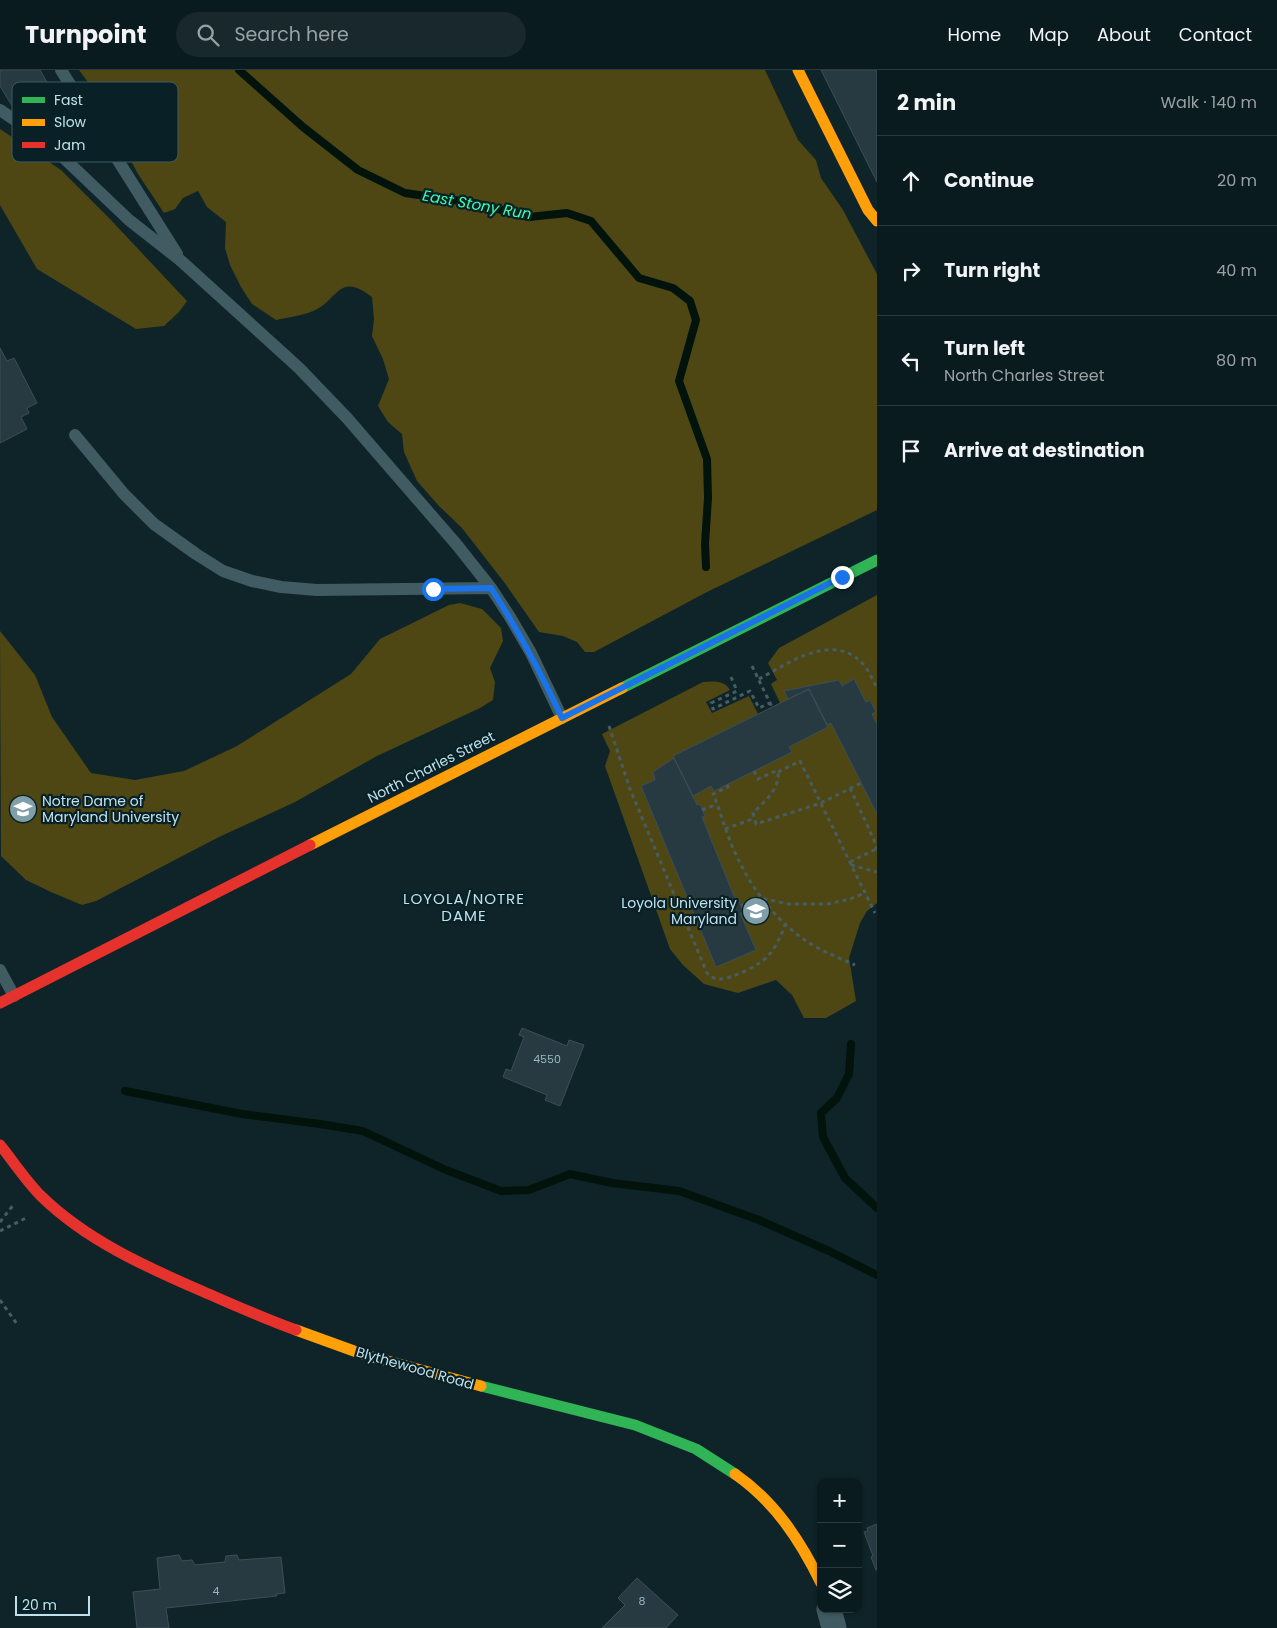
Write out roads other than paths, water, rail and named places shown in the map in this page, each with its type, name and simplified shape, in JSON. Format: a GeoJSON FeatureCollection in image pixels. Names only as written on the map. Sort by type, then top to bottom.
{"type":"FeatureCollection","features":[{"type":"Feature","properties":{"kind":"street"},"geometry":{"type":"LineString","coordinates":[[798,70],[868,210],[877,221]]}},
{"type":"Feature","properties":{"kind":"street","name":"North Charles Street"},"geometry":{"type":"LineString","coordinates":[[0,1003],[877,560]]}},
{"type":"Feature","properties":{"kind":"street","name":"Blythewood Road"},"geometry":{"type":"LineString","coordinates":[[0,1146],[40,1195],[75,1224],[122,1254],[174,1279],[271,1321],[365,1355],[424,1372],[635,1425],[664,1434],[694,1447],[740,1476],[783,1516],[802,1545],[817,1574]]}},
{"type":"Feature","properties":{"kind":"street"},"geometry":{"type":"LineString","coordinates":[[830,1613],[834,1628]]}},
{"type":"Feature","properties":{"kind":"lane"},"geometry":{"type":"LineString","coordinates":[[61,70],[69,82]]}},
{"type":"Feature","properties":{"kind":"lane"},"geometry":{"type":"LineString","coordinates":[[0,110],[12,118]]}},
{"type":"Feature","properties":{"kind":"lane"},"geometry":{"type":"LineString","coordinates":[[69,162],[129,220],[180,260],[299,368],[347,418],[457,545],[491,588],[526,646],[562,718]]}},
{"type":"Feature","properties":{"kind":"lane"},"geometry":{"type":"LineString","coordinates":[[119,162],[180,260]]}},
{"type":"Feature","properties":{"kind":"lane"},"geometry":{"type":"LineString","coordinates":[[75,435],[124,494],[154,524],[223,571],[252,581],[281,587],[317,590],[491,588]]}},
{"type":"Feature","properties":{"kind":"lane"},"geometry":{"type":"LineString","coordinates":[[0,970],[14,996]]}},
{"type":"Feature","properties":{"kind":"waterway","name":"East Stony Run"},"geometry":{"type":"LineString","coordinates":[[239,70],[303,127],[358,170],[405,193],[474,203],[529,217],[567,213],[591,221],[639,278],[673,288],[690,301],[696,320],[679,381],[707,459],[706,567]]}},
{"type":"Feature","properties":{"kind":"waterway","name":"East Stony Run"},"geometry":{"type":"LineString","coordinates":[[851,1044],[849,1074],[837,1098],[821,1113],[823,1137],[845,1178],[877,1208]]}},
{"type":"Feature","properties":{"kind":"waterway"},"geometry":{"type":"LineString","coordinates":[[125,1091],[242,1114],[363,1131],[446,1170],[501,1191],[529,1190],[570,1174],[612,1183],[679,1191],[759,1220],[877,1275]]}},
{"type":"Feature","properties":{"kind":"place","name":"Notre Dame of Maryland University"},"geometry":{"type":"Point","coordinates":[23,809]}},
{"type":"Feature","properties":{"kind":"place","name":"Loyola University Maryland"},"geometry":{"type":"Point","coordinates":[756,911]}},
{"type":"Feature","properties":{"kind":"district","name":"LOYOLA/NOTRE DAME"},"geometry":{"type":"Point","coordinates":[464,908]}}]}
